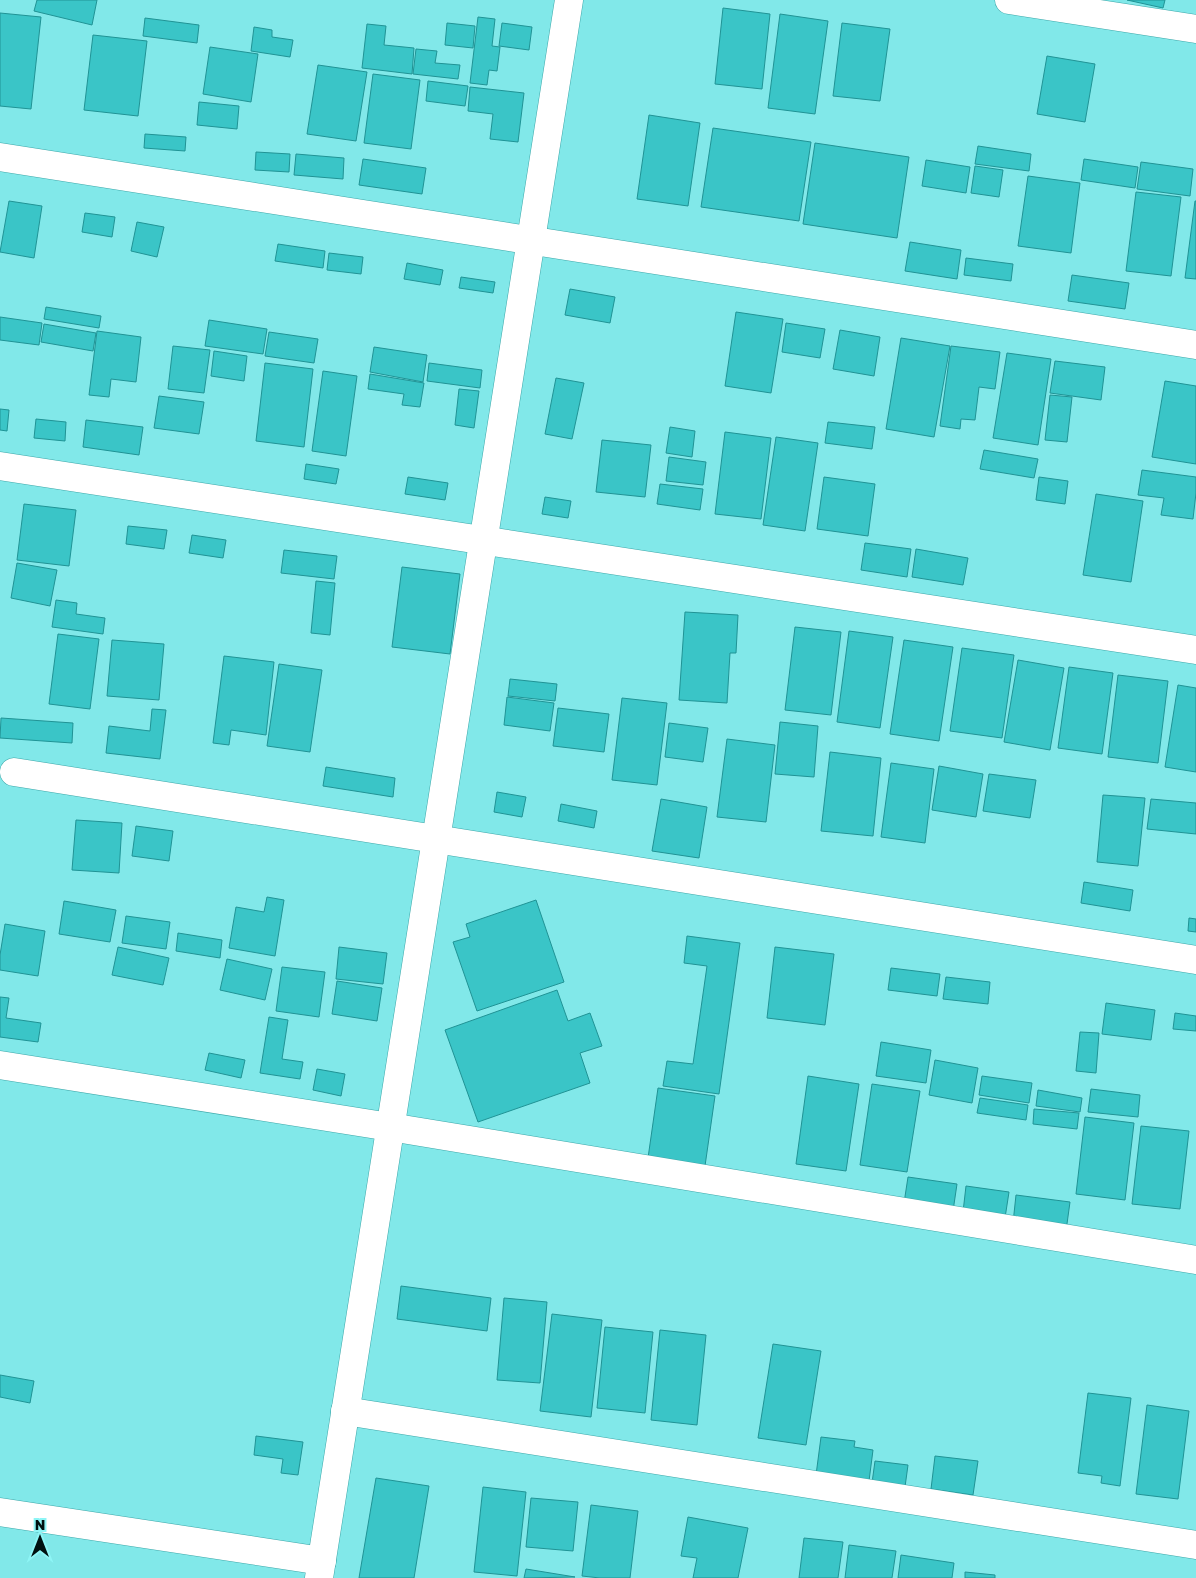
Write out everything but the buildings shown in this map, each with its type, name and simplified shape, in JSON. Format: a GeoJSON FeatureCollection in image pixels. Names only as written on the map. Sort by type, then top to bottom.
{"type":"FeatureCollection","features":[{"type":"Feature","properties":{"kind":"street"},"geometry":{"type":"LineString","coordinates":[[0,1512],[320,1569],[569,0]]}},
{"type":"Feature","properties":{"kind":"street"},"geometry":{"type":"LineString","coordinates":[[1009,0],[1196,29]]}},
{"type":"Feature","properties":{"kind":"street"},"geometry":{"type":"LineString","coordinates":[[0,157],[1196,345]]}},
{"type":"Feature","properties":{"kind":"street"},"geometry":{"type":"LineString","coordinates":[[0,466],[1196,650]]}},
{"type":"Feature","properties":{"kind":"street"},"geometry":{"type":"LineString","coordinates":[[14,772],[1196,960]]}},
{"type":"Feature","properties":{"kind":"street"},"geometry":{"type":"LineString","coordinates":[[0,1065],[390,1127],[1196,1260]]}},
{"type":"Feature","properties":{"kind":"street"},"geometry":{"type":"LineString","coordinates":[[345,1411],[1196,1545]]}}]}
